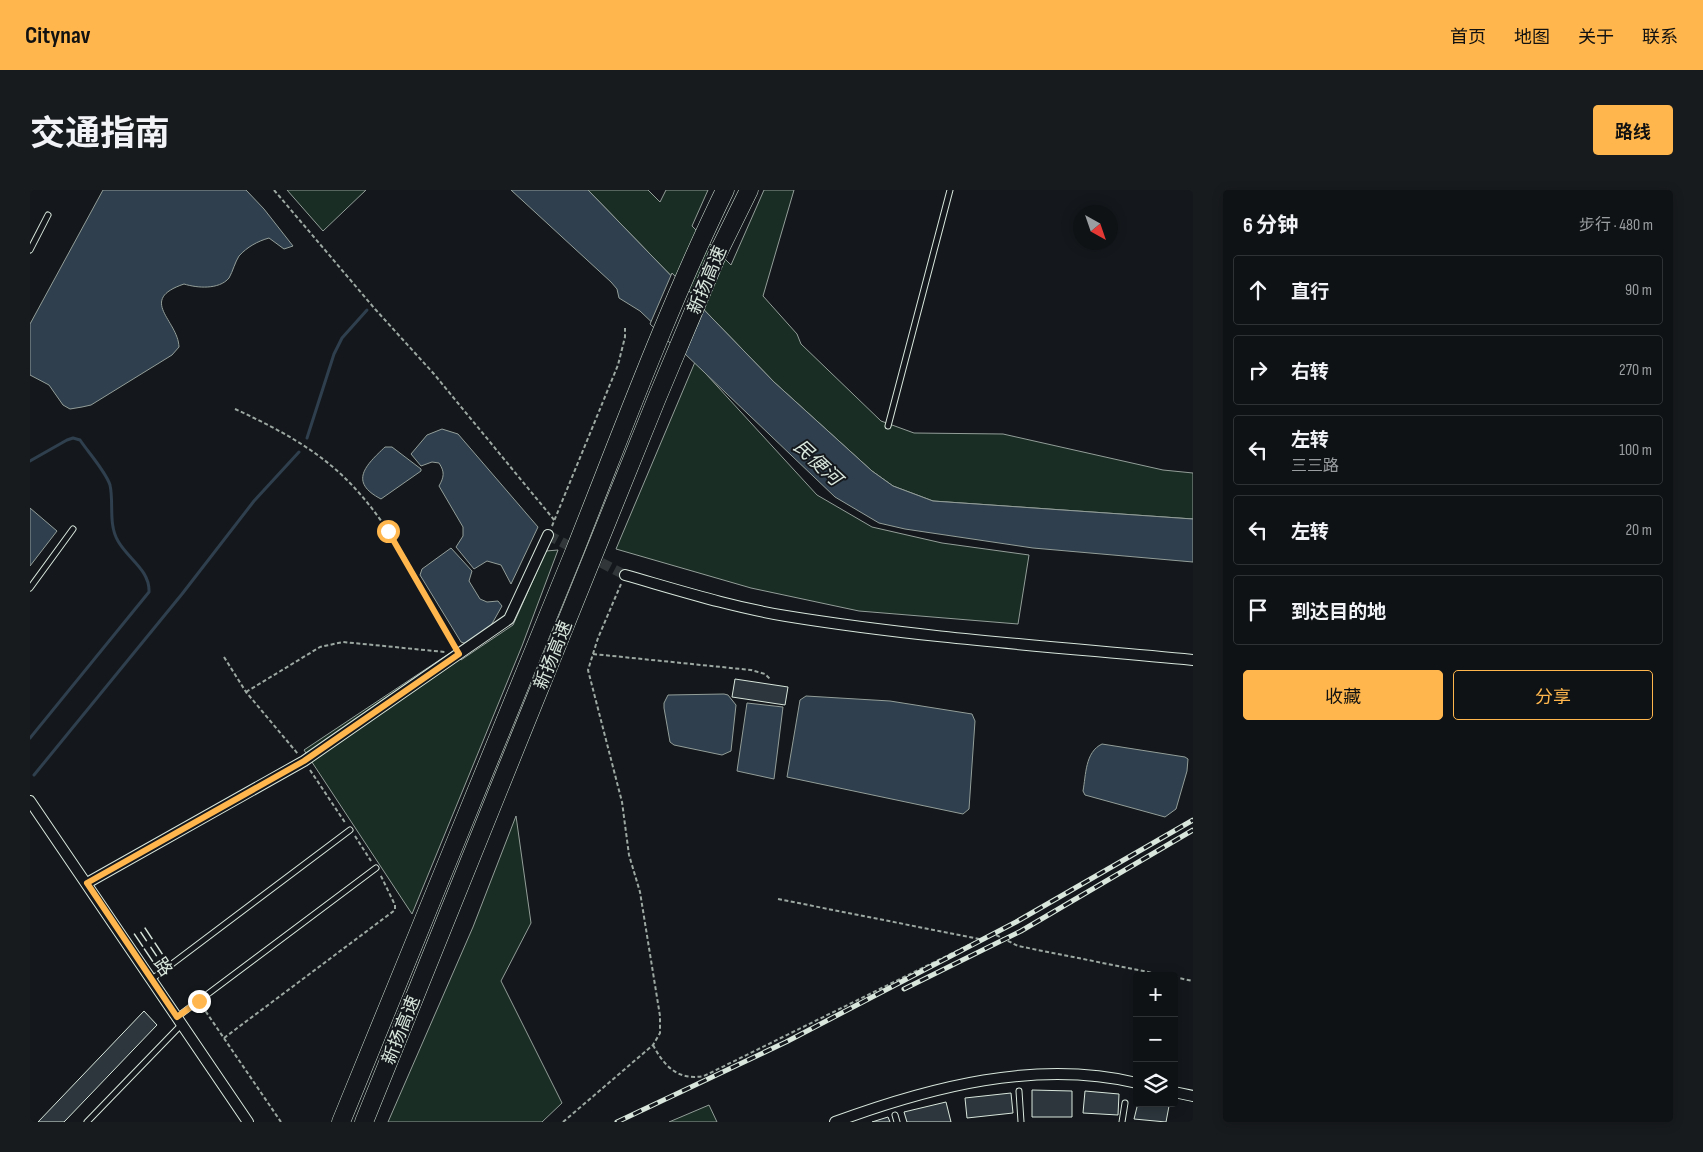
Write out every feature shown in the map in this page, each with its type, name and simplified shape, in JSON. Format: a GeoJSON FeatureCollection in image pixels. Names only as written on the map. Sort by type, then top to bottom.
{"type":"FeatureCollection","features":[{"type":"Feature","properties":{"kind":"highway","name":"新扬高速"},"geometry":{"type":"LineString","coordinates":[[340,1122],[572,558],[640,385],[702,236],[725,190]]}},
{"type":"Feature","properties":{"kind":"highway","name":"新扬高速"},"geometry":{"type":"LineString","coordinates":[[364,1122],[657,398],[718,253],[748,190]]}},
{"type":"Feature","properties":{"kind":"street"},"geometry":{"type":"LineString","coordinates":[[87,883],[304,761],[509,619],[548,535]]}},
{"type":"Feature","properties":{"kind":"street"},"geometry":{"type":"LineString","coordinates":[[625,575],[703,598],[786,616],[934,634],[1193,660]]}},
{"type":"Feature","properties":{"kind":"street","name":"三三路"},"geometry":{"type":"LineString","coordinates":[[30,801],[248,1122]]}},
{"type":"Feature","properties":{"kind":"street"},"geometry":{"type":"LineString","coordinates":[[835,1122],[870,1109],[964,1083],[1016,1076],[1081,1074],[1133,1082]]}},
{"type":"Feature","properties":{"kind":"street"},"geometry":{"type":"LineString","coordinates":[[1178,1093],[1193,1096]]}},
{"type":"Feature","properties":{"kind":"lane"},"geometry":{"type":"LineString","coordinates":[[888,426],[950,190]]}},
{"type":"Feature","properties":{"kind":"lane"},"geometry":{"type":"LineString","coordinates":[[30,250],[48,215]]}},
{"type":"Feature","properties":{"kind":"lane"},"geometry":{"type":"LineString","coordinates":[[30,588],[74,529]]}},
{"type":"Feature","properties":{"kind":"lane"},"geometry":{"type":"LineString","coordinates":[[152,979],[350,830]]}},
{"type":"Feature","properties":{"kind":"lane"},"geometry":{"type":"LineString","coordinates":[[87,1122],[199,1001],[376,868]]}},
{"type":"Feature","properties":{"kind":"lane"},"geometry":{"type":"LineString","coordinates":[[1019,1091],[1021,1122]]}},
{"type":"Feature","properties":{"kind":"lane"},"geometry":{"type":"LineString","coordinates":[[1122,1122],[1125,1103]]}},
{"type":"Feature","properties":{"kind":"lane"},"geometry":{"type":"LineString","coordinates":[[895,1115],[897,1122]]}},
{"type":"Feature","properties":{"kind":"path"},"geometry":{"type":"LineString","coordinates":[[274,190],[375,309],[434,374],[555,521]]}},
{"type":"Feature","properties":{"kind":"path"},"geometry":{"type":"LineString","coordinates":[[548,535],[618,365],[625,337],[625,328]]}},
{"type":"Feature","properties":{"kind":"path"},"geometry":{"type":"LineString","coordinates":[[234,409],[268,424],[298,442],[346,479],[370,506],[388,531],[459,654]]}},
{"type":"Feature","properties":{"kind":"path"},"geometry":{"type":"LineString","coordinates":[[563,1122],[653,1045],[660,1033],[660,1016],[640,892],[629,855],[622,802],[588,670],[592,654],[625,575]]}},
{"type":"Feature","properties":{"kind":"path"},"geometry":{"type":"LineString","coordinates":[[246,692],[320,647],[343,642],[378,644],[459,654]]}},
{"type":"Feature","properties":{"kind":"path"},"geometry":{"type":"LineString","coordinates":[[592,654],[751,670],[765,674],[771,680]]}},
{"type":"Feature","properties":{"kind":"path"},"geometry":{"type":"LineString","coordinates":[[778,899],[979,939]]}},
{"type":"Feature","properties":{"kind":"path"},"geometry":{"type":"LineString","coordinates":[[653,1045],[661,1061],[672,1071],[694,1078],[704,1076],[987,936],[996,935],[1018,946],[1148,972]]}},
{"type":"Feature","properties":{"kind":"path"},"geometry":{"type":"LineString","coordinates":[[1178,978],[1193,981]]}},
{"type":"Feature","properties":{"kind":"path"},"geometry":{"type":"LineString","coordinates":[[199,1001],[281,1122]]}},
{"type":"Feature","properties":{"kind":"green space"},"geometry":{"type":"Polygon","coordinates":[[[287,190],[366,190],[323,231],[287,190]]]}},
{"type":"Feature","properties":{"kind":"green space"},"geometry":{"type":"Polygon","coordinates":[[[588,190],[648,190],[660,202],[666,190],[708,190],[692,226],[731,265],[764,190],[794,190],[763,296],[797,334],[801,344],[881,421],[914,433],[1003,434],[1163,470],[1193,473],[1193,519],[933,501],[893,486],[872,471],[774,382],[588,190]]]}},
{"type":"Feature","properties":{"kind":"green space"},"geometry":{"type":"Polygon","coordinates":[[[695,362],[817,495],[872,527],[942,543],[1029,555],[1018,624],[859,611],[751,588],[616,549],[695,362]]]}},
{"type":"Feature","properties":{"kind":"green space"},"geometry":{"type":"Polygon","coordinates":[[[558,550],[522,646],[412,914],[304,750],[453,651],[461,660],[513,625],[546,551],[558,550]]]}},
{"type":"Feature","properties":{"kind":"green space"},"geometry":{"type":"Polygon","coordinates":[[[516,816],[531,923],[501,981],[562,1103],[542,1122],[388,1122],[473,927],[516,816]]]}},
{"type":"Feature","properties":{"kind":"green space"},"geometry":{"type":"Polygon","coordinates":[[[709,1105],[717,1122],[669,1122],[709,1105]]]}},
{"type":"Feature","properties":{"kind":"water"},"geometry":{"type":"Polygon","coordinates":[[[103,190],[246,190],[264,209],[293,246],[284,249],[269,238],[265,239],[249,247],[239,256],[229,278],[220,285],[208,287],[184,284],[170,290],[163,297],[162,304],[177,337],[179,347],[172,355],[91,405],[70,409],[63,405],[49,385],[30,375],[30,324],[103,190]]]}},
{"type":"Feature","properties":{"kind":"water","name":"民便河"},"geometry":{"type":"Polygon","coordinates":[[[511,190],[588,190],[774,382],[872,471],[893,486],[933,501],[1193,519],[1193,562],[1033,548],[905,529],[879,523],[835,497],[640,311],[619,298],[617,289],[611,282],[511,190]]]}},
{"type":"Feature","properties":{"kind":"water"},"geometry":{"type":"Polygon","coordinates":[[[442,429],[458,434],[538,527],[511,584],[501,565],[487,561],[474,569],[456,547],[463,536],[463,527],[439,486],[443,474],[441,466],[439,463],[432,462],[421,466],[411,454],[427,435],[442,429]]]}},
{"type":"Feature","properties":{"kind":"water"},"geometry":{"type":"Polygon","coordinates":[[[385,447],[392,447],[421,469],[421,471],[381,499],[371,493],[363,480],[367,467],[385,447]]]}},
{"type":"Feature","properties":{"kind":"water"},"geometry":{"type":"Polygon","coordinates":[[[30,508],[57,531],[30,566],[30,508]]]}},
{"type":"Feature","properties":{"kind":"water"},"geometry":{"type":"Polygon","coordinates":[[[451,548],[472,571],[469,581],[480,599],[487,602],[498,601],[502,606],[489,629],[467,644],[461,642],[420,575],[422,569],[451,548]]]}},
{"type":"Feature","properties":{"kind":"water"},"geometry":{"type":"Polygon","coordinates":[[[668,695],[728,695],[736,705],[731,751],[722,755],[674,745],[670,742],[664,708],[668,695]]]}},
{"type":"Feature","properties":{"kind":"water"},"geometry":{"type":"Polygon","coordinates":[[[806,696],[890,701],[972,714],[975,721],[969,809],[963,814],[787,777],[800,700],[806,696]]]}},
{"type":"Feature","properties":{"kind":"water"},"geometry":{"type":"Polygon","coordinates":[[[747,703],[783,707],[774,779],[737,771],[747,703]]]}},
{"type":"Feature","properties":{"kind":"water"},"geometry":{"type":"Polygon","coordinates":[[[1102,744],[1188,759],[1187,771],[1176,809],[1165,817],[1085,795],[1083,791],[1089,758],[1092,752],[1102,744]]]}},
{"type":"Feature","properties":{"kind":"pier"},"geometry":{"type":"Polygon","coordinates":[[[672,273],[705,308],[684,356],[650,324],[672,273]]]}},
{"type":"Feature","properties":{"kind":"building"},"geometry":{"type":"Polygon","coordinates":[[[735,679],[788,687],[785,705],[732,697],[735,679]]]}},
{"type":"Feature","properties":{"kind":"building"},"geometry":{"type":"Polygon","coordinates":[[[144,1011],[157,1025],[64,1122],[38,1122],[144,1011]]]}},
{"type":"Feature","properties":{"kind":"building"},"geometry":{"type":"Polygon","coordinates":[[[1032,1090],[1072,1091],[1072,1117],[1032,1117],[1032,1090]]]}},
{"type":"Feature","properties":{"kind":"building"},"geometry":{"type":"Polygon","coordinates":[[[1085,1091],[1119,1094],[1118,1115],[1083,1113],[1085,1091]]]}},
{"type":"Feature","properties":{"kind":"building"},"geometry":{"type":"Polygon","coordinates":[[[1011,1093],[1013,1113],[967,1118],[965,1098],[1011,1093]]]}},
{"type":"Feature","properties":{"kind":"building"},"geometry":{"type":"Polygon","coordinates":[[[946,1102],[951,1122],[907,1122],[904,1112],[946,1102]]]}},
{"type":"Feature","properties":{"kind":"building"},"geometry":{"type":"Polygon","coordinates":[[[1137,1107],[1169,1107],[1166,1122],[1134,1119],[1137,1107]]]}},
{"type":"Feature","properties":{"kind":"building"},"geometry":{"type":"Polygon","coordinates":[[[888,1117],[890,1122],[872,1122],[888,1117]]]}},
{"type":"Feature","properties":{"kind":"waterway"},"geometry":{"type":"LineString","coordinates":[[307,438],[334,354],[342,338],[367,310]]}},
{"type":"Feature","properties":{"kind":"waterway"},"geometry":{"type":"LineString","coordinates":[[30,461],[67,440],[73,438],[80,440],[108,480],[115,534],[122,547],[146,577],[149,592],[30,738]]}},
{"type":"Feature","properties":{"kind":"waterway"},"geometry":{"type":"LineString","coordinates":[[34,775],[182,594],[254,501],[299,452]]}},
{"type":"Feature","properties":{"kind":"tunnel"},"geometry":{"type":"LineString","coordinates":[[548,535],[625,575]]}},
{"type":"Feature","properties":{"kind":"railway"},"geometry":{"type":"LineString","coordinates":[[617,1122],[786,1042],[1016,922],[1193,820]]}},
{"type":"Feature","properties":{"kind":"railway"},"geometry":{"type":"LineString","coordinates":[[904,989],[1021,931],[1193,830]]}},
{"type":"Feature","properties":{"kind":"route"},"geometry":{"type":"LineString","coordinates":[[199,1001],[177,1017],[87,883],[304,761],[459,654],[388,531]]}}]}
